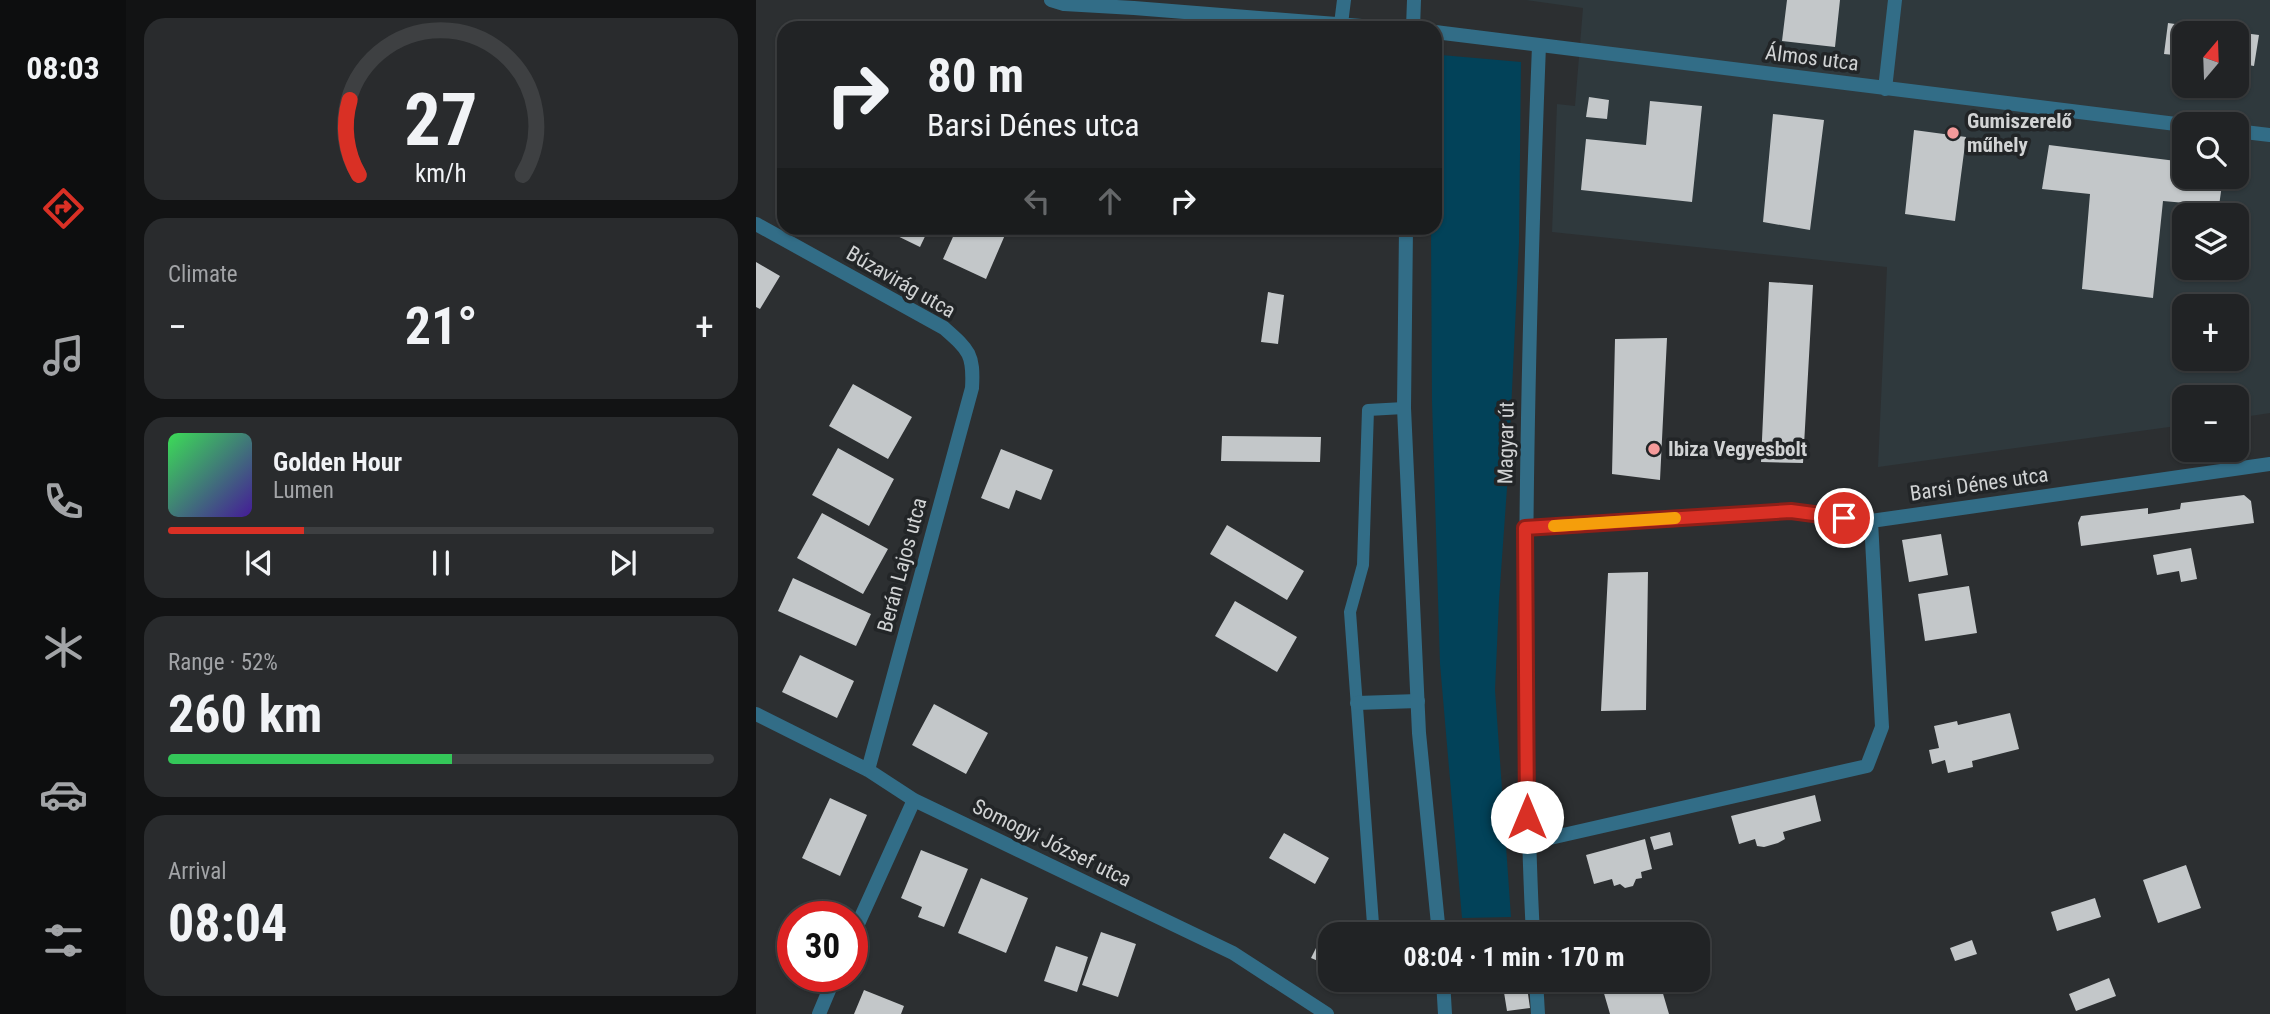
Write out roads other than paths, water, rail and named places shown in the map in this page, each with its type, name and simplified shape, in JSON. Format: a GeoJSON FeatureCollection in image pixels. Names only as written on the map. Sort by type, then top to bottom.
{"type":"FeatureCollection","features":[{"type":"Feature","properties":{"kind":"street"},"geometry":{"type":"LineString","coordinates":[[1051,0],[1064,4],[1134,4],[1310,21]]}},
{"type":"Feature","properties":{"kind":"street"},"geometry":{"type":"LineString","coordinates":[[1341,21],[1344,0]]}},
{"type":"Feature","properties":{"kind":"street"},"geometry":{"type":"LineString","coordinates":[[1413,21],[1414,0]]}},
{"type":"Feature","properties":{"kind":"street"},"geometry":{"type":"LineString","coordinates":[[1885,89],[1895,0]]}},
{"type":"Feature","properties":{"kind":"street","name":"Álmos utca"},"geometry":{"type":"LineString","coordinates":[[1442,33],[2172,124]]}},
{"type":"Feature","properties":{"kind":"street","name":"Magyar út"},"geometry":{"type":"LineString","coordinates":[[1532,922],[1528,843],[1525,528],[1539,45]]}},
{"type":"Feature","properties":{"kind":"street"},"geometry":{"type":"LineString","coordinates":[[2249,133],[2270,135]]}},
{"type":"Feature","properties":{"kind":"street","name":"Búzavirág utca"},"geometry":{"type":"LineString","coordinates":[[756,224],[944,328],[966,347],[973,369]]}},
{"type":"Feature","properties":{"kind":"street"},"geometry":{"type":"LineString","coordinates":[[1406,235],[1404,408],[1418,701],[1438,922]]}},
{"type":"Feature","properties":{"kind":"street","name":"Berán Lajos utca"},"geometry":{"type":"LineString","coordinates":[[868,770],[972,388],[973,369]]}},
{"type":"Feature","properties":{"kind":"street","name":"Barsi Dénes utca"},"geometry":{"type":"LineString","coordinates":[[1525,528],[1791,511],[1871,521],[2270,464]]}},
{"type":"Feature","properties":{"kind":"street"},"geometry":{"type":"LineString","coordinates":[[1528,843],[1867,765],[1882,727],[1871,521]]}},
{"type":"Feature","properties":{"kind":"street"},"geometry":{"type":"LineString","coordinates":[[1357,703],[1418,701]]}},
{"type":"Feature","properties":{"kind":"street","name":"Somogyi József utca"},"geometry":{"type":"LineString","coordinates":[[756,714],[868,770],[914,800],[1233,953],[1327,1014]]}},
{"type":"Feature","properties":{"kind":"street"},"geometry":{"type":"LineString","coordinates":[[868,902],[914,800]]}},
{"type":"Feature","properties":{"kind":"street"},"geometry":{"type":"LineString","coordinates":[[820,1014],[829,992]]}},
{"type":"Feature","properties":{"kind":"street"},"geometry":{"type":"LineString","coordinates":[[1444,992],[1445,1014]]}},
{"type":"Feature","properties":{"kind":"street"},"geometry":{"type":"LineString","coordinates":[[1536,992],[1538,1014]]}},
{"type":"Feature","properties":{"kind":"lane"},"geometry":{"type":"LineString","coordinates":[[1373,922],[1350,612],[1363,565],[1368,410],[1404,408]]}},
{"type":"Feature","properties":{"kind":"place","name":"Gumiszerelő műhely"},"geometry":{"type":"Point","coordinates":[1953,133]}},
{"type":"Feature","properties":{"kind":"place","name":"Ibiza Vegyesbolt"},"geometry":{"type":"Point","coordinates":[1654,449]}}]}
